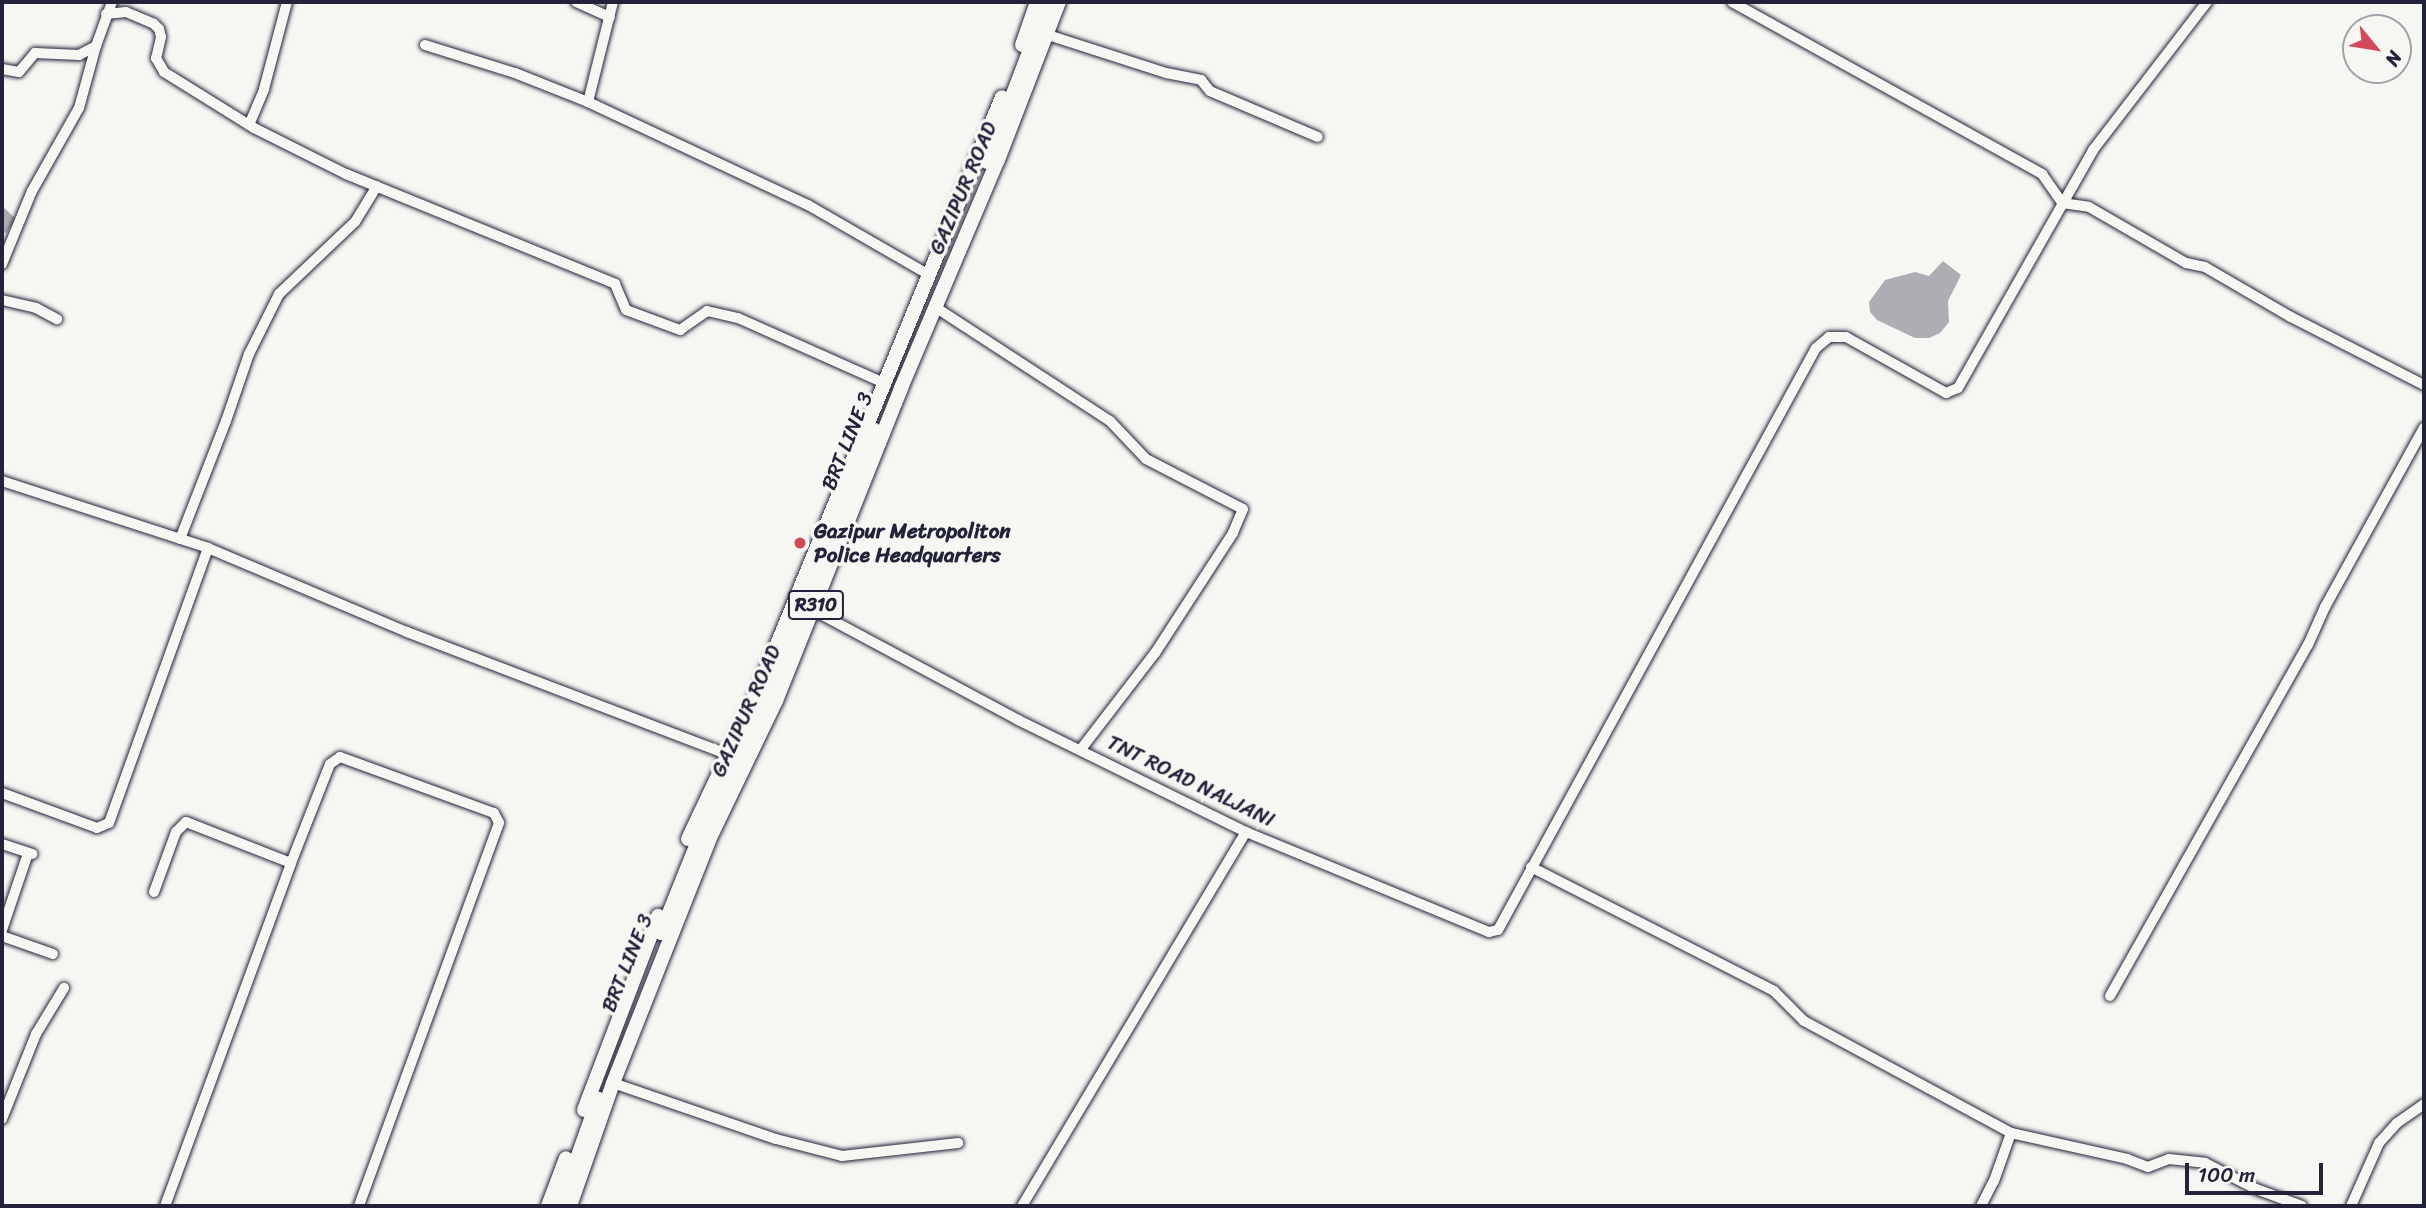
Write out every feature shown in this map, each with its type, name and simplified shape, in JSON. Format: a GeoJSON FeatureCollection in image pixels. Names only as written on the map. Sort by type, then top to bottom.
{"type":"FeatureCollection","features":[{"type":"Feature","properties":{"kind":"main road","name":"GAZIPUR ROAD"},"geometry":{"type":"LineString","coordinates":[[548,1206],[691,832],[757,693],[983,145],[1037,2]]}},
{"type":"Feature","properties":{"kind":"main road","name":"BRT LINE 3"},"geometry":{"type":"LineString","coordinates":[[560,1206],[629,1015],[700,835],[767,696],[895,378],[988,159],[1048,2]]}},
{"type":"Feature","properties":{"kind":"main road","name":"GAZIPUR ROAD"},"geometry":{"type":"LineString","coordinates":[[570,1206],[613,1083],[709,840],[776,701],[1059,2]]}},
{"type":"Feature","properties":{"kind":"street"},"geometry":{"type":"LineString","coordinates":[[2,264],[32,191],[73,122],[86,88],[106,14],[113,2]]}},
{"type":"Feature","properties":{"kind":"street"},"geometry":{"type":"LineString","coordinates":[[249,125],[264,89],[287,2]]}},
{"type":"Feature","properties":{"kind":"street"},"geometry":{"type":"LineString","coordinates":[[576,2],[610,17]]}},
{"type":"Feature","properties":{"kind":"street"},"geometry":{"type":"LineString","coordinates":[[588,102],[613,2]]}},
{"type":"Feature","properties":{"kind":"street"},"geometry":{"type":"LineString","coordinates":[[1732,2],[2042,174],[2062,202],[2089,206],[2186,264],[2205,267],[2291,317],[2424,385]]}},
{"type":"Feature","properties":{"kind":"street"},"geometry":{"type":"LineString","coordinates":[[2062,202],[2093,150],[2207,2]]}},
{"type":"Feature","properties":{"kind":"street"},"geometry":{"type":"LineString","coordinates":[[106,14],[126,12],[153,24],[159,29],[156,58],[164,72],[249,125],[346,174],[615,284],[626,310],[680,330],[707,311],[737,318],[883,382]]}},
{"type":"Feature","properties":{"kind":"street"},"geometry":{"type":"LineString","coordinates":[[1048,34],[1166,73],[1201,80],[1210,91],[1318,137]]}},
{"type":"Feature","properties":{"kind":"street"},"geometry":{"type":"LineString","coordinates":[[425,45],[515,73],[588,102],[808,205],[929,275]]}},
{"type":"Feature","properties":{"kind":"street"},"geometry":{"type":"LineString","coordinates":[[2,69],[19,72],[34,53],[79,55],[96,46]]}},
{"type":"Feature","properties":{"kind":"street"},"geometry":{"type":"LineString","coordinates":[[180,539],[235,398],[249,354],[279,294],[355,222],[377,186]]}},
{"type":"Feature","properties":{"kind":"street","name":"TNT ROAD NALJANI"},"geometry":{"type":"LineString","coordinates":[[813,610],[1018,720],[1246,832],[1489,932],[1497,930],[1816,348],[1829,337],[1846,337],[1946,393],[1958,388],[2062,202]]}},
{"type":"Feature","properties":{"kind":"street"},"geometry":{"type":"LineString","coordinates":[[2,300],[36,308],[57,319]]}},
{"type":"Feature","properties":{"kind":"street"},"geometry":{"type":"LineString","coordinates":[[935,307],[1110,421],[1146,458],[1243,509],[1233,533],[1155,653],[1081,749]]}},
{"type":"Feature","properties":{"kind":"street"},"geometry":{"type":"LineString","coordinates":[[2110,996],[2308,645],[2325,607],[2424,428]]}},
{"type":"Feature","properties":{"kind":"street"},"geometry":{"type":"LineString","coordinates":[[2,481],[208,548],[407,632],[727,754]]}},
{"type":"Feature","properties":{"kind":"street"},"geometry":{"type":"LineString","coordinates":[[2,793],[97,828],[109,823],[208,548]]}},
{"type":"Feature","properties":{"kind":"street"},"geometry":{"type":"LineString","coordinates":[[165,1206],[291,863],[330,764],[340,757],[499,817],[490,851],[359,1206]]}},
{"type":"Feature","properties":{"kind":"street"},"geometry":{"type":"LineString","coordinates":[[154,892],[176,832],[186,822],[291,863]]}},
{"type":"Feature","properties":{"kind":"street"},"geometry":{"type":"LineString","coordinates":[[1022,1206],[1246,832]]}},
{"type":"Feature","properties":{"kind":"street"},"geometry":{"type":"LineString","coordinates":[[2,844],[30,854],[2,930]]}},
{"type":"Feature","properties":{"kind":"street"},"geometry":{"type":"LineString","coordinates":[[1531,867],[1774,991],[1804,1021],[2011,1133],[2127,1159],[2148,1167],[2169,1159],[2205,1163],[2256,1189],[2302,1206]]}},
{"type":"Feature","properties":{"kind":"street"},"geometry":{"type":"LineString","coordinates":[[2,936],[53,954]]}},
{"type":"Feature","properties":{"kind":"street"},"geometry":{"type":"LineString","coordinates":[[2,1119],[5,1097],[36,1034],[64,988]]}},
{"type":"Feature","properties":{"kind":"street"},"geometry":{"type":"LineString","coordinates":[[613,1083],[776,1139],[842,1156],[958,1143]]}},
{"type":"Feature","properties":{"kind":"street"},"geometry":{"type":"LineString","coordinates":[[2351,1206],[2379,1143],[2397,1123],[2423,1108]]}},
{"type":"Feature","properties":{"kind":"street"},"geometry":{"type":"LineString","coordinates":[[1981,1206],[1994,1181],[2011,1133]]}},
{"type":"Feature","properties":{"kind":"shaded area"},"geometry":{"type":"Polygon","coordinates":[[[2,206],[16,219],[6,233],[2,232],[2,206]]]}},
{"type":"Feature","properties":{"kind":"shaded area"},"geometry":{"type":"Polygon","coordinates":[[[1943,261],[1961,275],[1948,301],[1949,322],[1940,333],[1929,338],[1915,338],[1877,320],[1870,312],[1869,302],[1885,280],[1915,272],[1929,276],[1943,261]]]}},
{"type":"Feature","properties":{"kind":"place","name":"Gazipur Metropoliton Police Headquarters"},"geometry":{"type":"Point","coordinates":[800,543]}}]}
